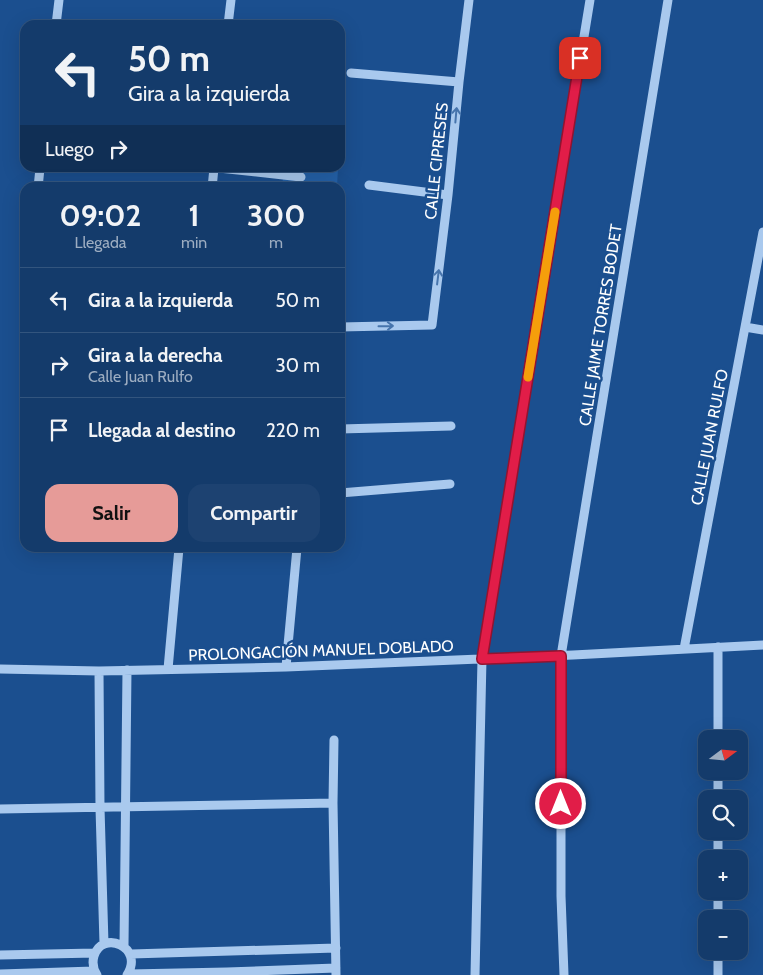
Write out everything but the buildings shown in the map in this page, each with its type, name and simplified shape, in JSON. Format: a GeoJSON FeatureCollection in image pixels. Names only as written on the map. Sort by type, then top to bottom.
{"type":"FeatureCollection","features":[{"type":"Feature","properties":{"kind":"street"},"geometry":{"type":"LineString","coordinates":[[57,20],[59,0]]}},
{"type":"Feature","properties":{"kind":"street"},"geometry":{"type":"LineString","coordinates":[[229,20],[231,0]]}},
{"type":"Feature","properties":{"kind":"street","name":"CALLE CIPRESES"},"geometry":{"type":"LineString","coordinates":[[345,326],[432,325],[469,0]]}},
{"type":"Feature","properties":{"kind":"street"},"geometry":{"type":"LineString","coordinates":[[475,975],[482,659],[590,0]]}},
{"type":"Feature","properties":{"kind":"street","name":"CALLE JAIME TORRES BODET"},"geometry":{"type":"LineString","coordinates":[[564,975],[561,896],[561,656],[668,0]]}},
{"type":"Feature","properties":{"kind":"street"},"geometry":{"type":"LineString","coordinates":[[351,73],[459,82]]}},
{"type":"Feature","properties":{"kind":"street"},"geometry":{"type":"LineString","coordinates":[[252,172],[301,178]]}},
{"type":"Feature","properties":{"kind":"street"},"geometry":{"type":"LineString","coordinates":[[369,185],[448,195]]}},
{"type":"Feature","properties":{"kind":"street","name":"CALLE JUAN RULFO"},"geometry":{"type":"LineString","coordinates":[[684,649],[763,232]]}},
{"type":"Feature","properties":{"kind":"street"},"geometry":{"type":"LineString","coordinates":[[745,327],[763,330]]}},
{"type":"Feature","properties":{"kind":"street"},"geometry":{"type":"LineString","coordinates":[[345,429],[451,426]]}},
{"type":"Feature","properties":{"kind":"street"},"geometry":{"type":"LineString","coordinates":[[345,493],[450,484]]}},
{"type":"Feature","properties":{"kind":"street"},"geometry":{"type":"LineString","coordinates":[[168,669],[180,552]]}},
{"type":"Feature","properties":{"kind":"street"},"geometry":{"type":"LineString","coordinates":[[286,667],[296,552]]}},
{"type":"Feature","properties":{"kind":"street","name":"PROLONGACIÓN MANUEL DOBLADO"},"geometry":{"type":"LineString","coordinates":[[0,670],[99,671],[286,667],[561,656],[763,645]]}},
{"type":"Feature","properties":{"kind":"street"},"geometry":{"type":"LineString","coordinates":[[718,646],[718,730]]}},
{"type":"Feature","properties":{"kind":"street"},"geometry":{"type":"LineString","coordinates":[[124,946],[128,670]]}},
{"type":"Feature","properties":{"kind":"street"},"geometry":{"type":"LineString","coordinates":[[99,671],[100,808],[104,944]]}},
{"type":"Feature","properties":{"kind":"street"},"geometry":{"type":"LineString","coordinates":[[0,974],[96,973],[92,962],[95,953],[104,944],[114,942],[124,946],[131,954],[132,964],[128,974],[336,972],[332,803],[334,740]]}},
{"type":"Feature","properties":{"kind":"street"},"geometry":{"type":"LineString","coordinates":[[0,809],[332,803]]}},
{"type":"Feature","properties":{"kind":"street"},"geometry":{"type":"LineString","coordinates":[[131,954],[336,948]]}},
{"type":"Feature","properties":{"kind":"street"},"geometry":{"type":"LineString","coordinates":[[0,955],[95,953]]}},
{"type":"Feature","properties":{"kind":"street"},"geometry":{"type":"LineString","coordinates":[[718,960],[718,975]]}},
{"type":"Feature","properties":{"kind":"shaded area"},"geometry":{"type":"Polygon","coordinates":[[[284,172],[338,172],[337,182],[283,182],[284,172]]]}},
{"type":"Feature","properties":{"kind":"slow traffic"},"geometry":{"type":"LineString","coordinates":[[528,377],[555,212]]}},
{"type":"Feature","properties":{"kind":"route"},"geometry":{"type":"LineString","coordinates":[[561,804],[561,656],[482,659],[580,58]]}}]}
